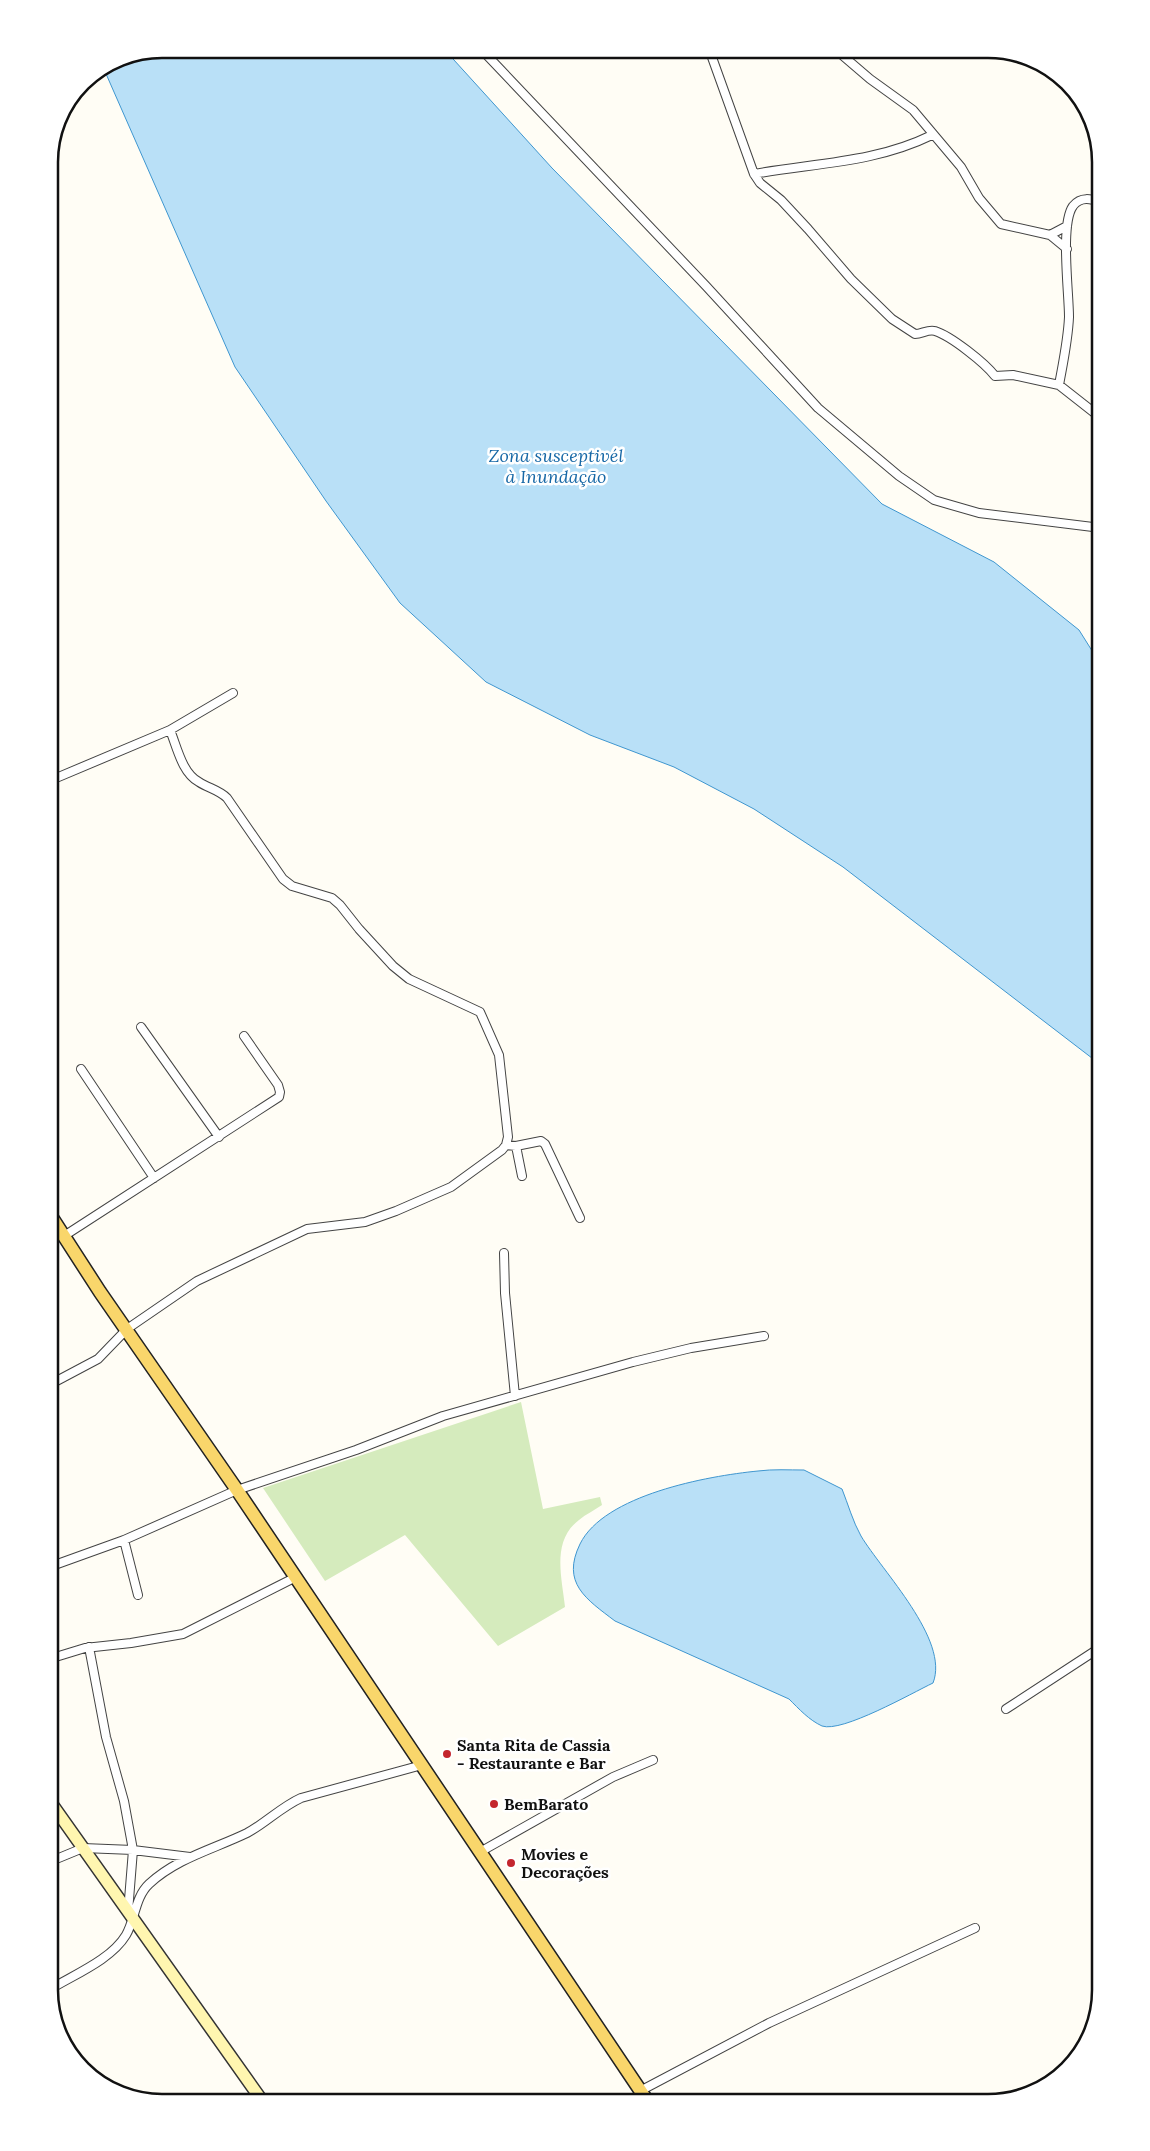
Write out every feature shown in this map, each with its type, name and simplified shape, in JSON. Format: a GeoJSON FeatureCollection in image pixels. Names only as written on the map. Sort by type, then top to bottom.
{"type":"FeatureCollection","features":[{"type":"Feature","properties":{"kind":"main road"},"geometry":{"type":"LineString","coordinates":[[58,1227],[296,1577],[642,2094]]}},
{"type":"Feature","properties":{"kind":"street"},"geometry":{"type":"LineString","coordinates":[[490,58],[706,286],[818,408],[899,476],[934,500],[979,513],[1092,527]]}},
{"type":"Feature","properties":{"kind":"street"},"geometry":{"type":"LineString","coordinates":[[712,58],[754,174],[760,183],[781,200],[839,267],[892,319],[915,334],[928,330],[940,333],[984,365],[995,376],[1013,375],[1059,385],[1092,411]]}},
{"type":"Feature","properties":{"kind":"street"},"geometry":{"type":"LineString","coordinates":[[846,58],[912,110],[961,167],[979,198],[1001,224],[1050,236],[1067,249]]}},
{"type":"Feature","properties":{"kind":"street"},"geometry":{"type":"LineString","coordinates":[[754,174],[856,160],[908,146],[932,134]]}},
{"type":"Feature","properties":{"kind":"street"},"geometry":{"type":"LineString","coordinates":[[1059,385],[1069,318],[1067,249],[1069,214],[1078,201],[1092,199]]}},
{"type":"Feature","properties":{"kind":"street"},"geometry":{"type":"LineString","coordinates":[[1050,236],[1067,226]]}},
{"type":"Feature","properties":{"kind":"street"},"geometry":{"type":"LineString","coordinates":[[58,777],[170,730],[233,693]]}},
{"type":"Feature","properties":{"kind":"street"},"geometry":{"type":"LineString","coordinates":[[58,1381],[98,1359],[127,1329],[197,1281],[279,1241],[315,1227],[365,1222],[451,1187],[506,1145],[508,1137],[499,1055],[480,1012],[409,979],[393,966],[332,898],[292,886],[283,879],[227,798],[199,782],[188,773],[170,730]]}},
{"type":"Feature","properties":{"kind":"street"},"geometry":{"type":"LineString","coordinates":[[142,1027],[219,1137]]}},
{"type":"Feature","properties":{"kind":"street"},"geometry":{"type":"LineString","coordinates":[[64,1236],[279,1097],[278,1086],[244,1036]]}},
{"type":"Feature","properties":{"kind":"street"},"geometry":{"type":"LineString","coordinates":[[82,1068],[154,1178]]}},
{"type":"Feature","properties":{"kind":"street"},"geometry":{"type":"LineString","coordinates":[[506,1145],[516,1146],[541,1141],[546,1144],[580,1218]]}},
{"type":"Feature","properties":{"kind":"street"},"geometry":{"type":"LineString","coordinates":[[516,1146],[522,1176]]}},
{"type":"Feature","properties":{"kind":"street"},"geometry":{"type":"LineString","coordinates":[[504,1253],[515,1396]]}},
{"type":"Feature","properties":{"kind":"street"},"geometry":{"type":"LineString","coordinates":[[58,1564],[124,1540],[237,1490],[356,1450],[443,1416],[633,1362],[690,1348],[764,1336]]}},
{"type":"Feature","properties":{"kind":"street"},"geometry":{"type":"LineString","coordinates":[[124,1540],[138,1595]]}},
{"type":"Feature","properties":{"kind":"street"},"geometry":{"type":"LineString","coordinates":[[58,1656],[89,1647],[131,1643],[183,1634],[296,1577]]}},
{"type":"Feature","properties":{"kind":"street"},"geometry":{"type":"LineString","coordinates":[[58,1985],[112,1953],[126,1934],[130,1914],[133,1850],[124,1800],[106,1737],[89,1647]]}},
{"type":"Feature","properties":{"kind":"street"},"geometry":{"type":"LineString","coordinates":[[1006,1709],[1092,1653]]}},
{"type":"Feature","properties":{"kind":"street"},"geometry":{"type":"LineString","coordinates":[[480,1852],[613,1777],[653,1760]]}},
{"type":"Feature","properties":{"kind":"street"},"geometry":{"type":"LineString","coordinates":[[130,1914],[148,1885],[190,1857],[246,1832],[301,1798],[422,1765]]}},
{"type":"Feature","properties":{"kind":"street"},"geometry":{"type":"LineString","coordinates":[[58,1813],[257,2093]]}},
{"type":"Feature","properties":{"kind":"street"},"geometry":{"type":"LineString","coordinates":[[58,1858],[83,1848],[133,1850],[190,1857]]}},
{"type":"Feature","properties":{"kind":"street"},"geometry":{"type":"LineString","coordinates":[[640,2091],[769,2023],[975,1928]]}},
{"type":"Feature","properties":{"kind":"green space"},"geometry":{"type":"Polygon","coordinates":[[[521,1402],[543,1509],[600,1497],[602,1505],[579,1520],[570,1529],[561,1549],[560,1560],[565,1607],[498,1646],[405,1535],[325,1581],[263,1488],[521,1402]]]}},
{"type":"Feature","properties":{"kind":"water","name":"Zona susceptivél à Inundação"},"geometry":{"type":"Polygon","coordinates":[[[147,58],[452,58],[552,168],[882,504],[994,562],[1079,630],[1092,651],[1092,1058],[843,867],[754,809],[674,767],[590,735],[486,682],[400,603],[326,501],[235,367],[106,73],[121,65],[147,58]]]}},
{"type":"Feature","properties":{"kind":"water"},"geometry":{"type":"Polygon","coordinates":[[[764,1470],[804,1470],[842,1489],[861,1536],[911,1606],[923,1627],[932,1647],[936,1666],[933,1683],[860,1718],[832,1727],[822,1726],[813,1721],[789,1699],[615,1621],[586,1597],[575,1580],[573,1569],[580,1544],[592,1527],[611,1513],[633,1501],[686,1483],[712,1478],[764,1470]]]}},
{"type":"Feature","properties":{"kind":"place","name":"Santa Rita de Cassia - Restaurante e Bar"},"geometry":{"type":"Point","coordinates":[447,1754]}},
{"type":"Feature","properties":{"kind":"place","name":"BemBarato"},"geometry":{"type":"Point","coordinates":[494,1804]}},
{"type":"Feature","properties":{"kind":"place","name":"Movies e Decorações"},"geometry":{"type":"Point","coordinates":[511,1863]}}]}
